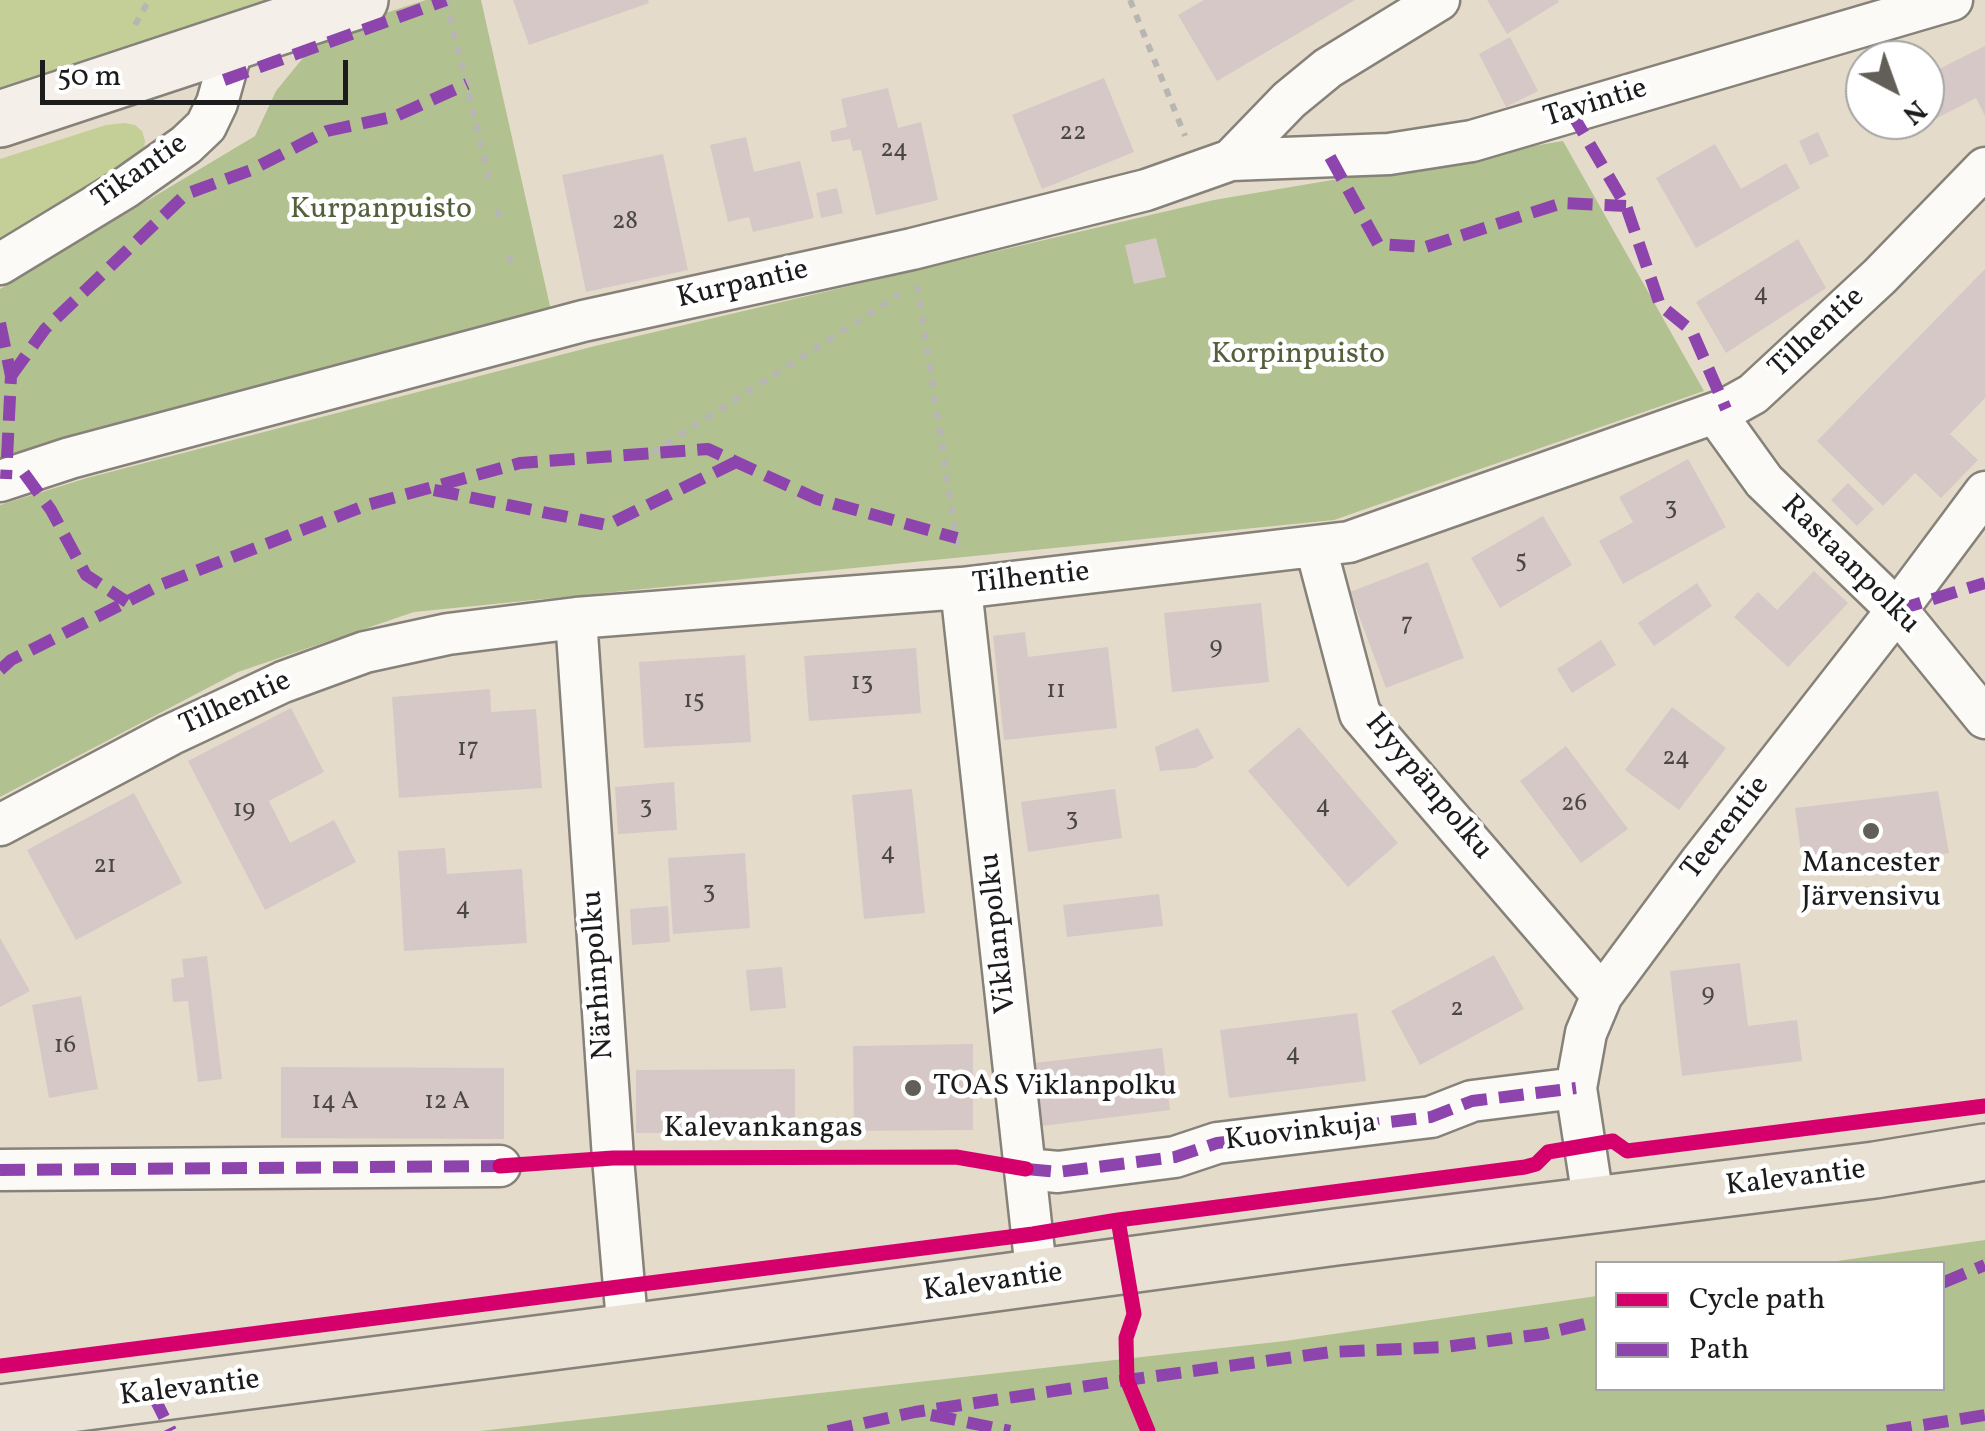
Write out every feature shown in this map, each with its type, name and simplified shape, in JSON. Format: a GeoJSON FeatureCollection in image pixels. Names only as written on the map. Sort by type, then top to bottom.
{"type":"FeatureCollection","features":[{"type":"Feature","properties":{"kind":"main road","name":"Kalevantie"},"geometry":{"type":"LineString","coordinates":[[0,1413],[1037,1279],[1240,1249],[1875,1170],[1985,1152]]}},
{"type":"Feature","properties":{"kind":"street"},"geometry":{"type":"LineString","coordinates":[[0,119],[360,0]]}},
{"type":"Feature","properties":{"kind":"street","name":"Kurpantie"},"geometry":{"type":"LineString","coordinates":[[0,480],[584,321],[902,251],[1146,190],[1232,160],[1288,100],[1328,68],[1439,0]]}},
{"type":"Feature","properties":{"kind":"street","name":"Tavintie"},"geometry":{"type":"LineString","coordinates":[[1232,160],[1389,154],[1472,141],[1952,0]]}},
{"type":"Feature","properties":{"kind":"street","name":"Tikantie"},"geometry":{"type":"LineString","coordinates":[[0,264],[125,188],[186,145],[206,126],[217,103],[234,42]]}},
{"type":"Feature","properties":{"kind":"street","name":"Tilhentie"},"geometry":{"type":"LineString","coordinates":[[0,825],[283,682],[365,652],[448,634],[576,618],[962,588],[1349,542],[1715,413],[1753,394],[1880,276],[1985,168]]}},
{"type":"Feature","properties":{"kind":"street","name":"Rastaanpolku"},"geometry":{"type":"LineString","coordinates":[[1715,413],[1764,481],[1897,610],[1985,718]]}},
{"type":"Feature","properties":{"kind":"street","name":"Teerentie"},"geometry":{"type":"LineString","coordinates":[[1594,1205],[1576,1088],[1586,1032],[1602,995],[1985,492]]}},
{"type":"Feature","properties":{"kind":"street","name":"Hyypänpolku"},"geometry":{"type":"LineString","coordinates":[[1316,548],[1360,714],[1602,995]]}},
{"type":"Feature","properties":{"kind":"street","name":"Viklanpolku"},"geometry":{"type":"LineString","coordinates":[[962,588],[1037,1279]]}},
{"type":"Feature","properties":{"kind":"street","name":"Närhinpolku"},"geometry":{"type":"LineString","coordinates":[[576,618],[628,1333]]}},
{"type":"Feature","properties":{"kind":"street","name":"Kuovinkuja"},"geometry":{"type":"LineString","coordinates":[[1026,1169],[1058,1172],[1176,1157],[1217,1143],[1430,1117],[1472,1101],[1576,1088]]}},
{"type":"Feature","properties":{"kind":"street"},"geometry":{"type":"LineString","coordinates":[[0,1170],[500,1166]]}},
{"type":"Feature","properties":{"kind":"path"},"geometry":{"type":"LineString","coordinates":[[446,0],[491,186]]}},
{"type":"Feature","properties":{"kind":"path"},"geometry":{"type":"LineString","coordinates":[[1130,0],[1185,137]]}},
{"type":"Feature","properties":{"kind":"path"},"geometry":{"type":"LineString","coordinates":[[497,210],[501,224]]}},
{"type":"Feature","properties":{"kind":"path"},"geometry":{"type":"LineString","coordinates":[[652,454],[897,296],[902,251]]}},
{"type":"Feature","properties":{"kind":"path"},"geometry":{"type":"LineString","coordinates":[[902,251],[962,588]]}},
{"type":"Feature","properties":{"kind":"path"},"geometry":{"type":"LineString","coordinates":[[509,255],[513,270]]}},
{"type":"Feature","properties":{"kind":"green space"},"geometry":{"type":"Polygon","coordinates":[[[0,0],[285,0],[0,97],[0,0]]]}},
{"type":"Feature","properties":{"kind":"green space","name":"Kurpanpuisto"},"geometry":{"type":"Polygon","coordinates":[[[426,0],[481,0],[552,315],[0,467],[0,289],[255,136],[276,91],[307,53],[342,27],[426,0]]]}},
{"type":"Feature","properties":{"kind":"green space"},"geometry":{"type":"Polygon","coordinates":[[[124,123],[142,131],[144,150],[136,162],[0,241],[0,159],[106,125],[124,123]]]}},
{"type":"Feature","properties":{"kind":"green space","name":"Korpinpuisto"},"geometry":{"type":"Polygon","coordinates":[[[1563,141],[1704,391],[1334,520],[414,612],[238,672],[0,797],[0,505],[87,478],[591,347],[1214,200],[1563,141]]]}},
{"type":"Feature","properties":{"kind":"green space"},"geometry":{"type":"Polygon","coordinates":[[[1985,1240],[1985,1431],[480,1431],[1285,1341],[1595,1296],[1595,1391],[1945,1391],[1945,1261],[1837,1261],[1985,1240]]]}},
{"type":"Feature","properties":{"kind":"building"},"geometry":{"type":"Polygon","coordinates":[[[513,0],[648,0],[649,3],[529,45],[513,0]]]}},
{"type":"Feature","properties":{"kind":"building"},"geometry":{"type":"Polygon","coordinates":[[[1204,0],[1355,0],[1217,81],[1178,15],[1204,0]]]}},
{"type":"Feature","properties":{"kind":"building"},"geometry":{"type":"Polygon","coordinates":[[[1487,0],[1558,0],[1559,2],[1507,34],[1487,0]]]}},
{"type":"Feature","properties":{"kind":"building"},"geometry":{"type":"Polygon","coordinates":[[[1510,37],[1538,91],[1506,107],[1479,54],[1510,37]]]}},
{"type":"Feature","properties":{"kind":"building"},"geometry":{"type":"Polygon","coordinates":[[[1985,46],[1985,116],[1976,98],[1945,114],[1945,66],[1985,46]]]}},
{"type":"Feature","properties":{"kind":"building"},"geometry":{"type":"Polygon","coordinates":[[[1104,78],[1134,152],[1042,189],[1012,115],[1104,78]]]}},
{"type":"Feature","properties":{"kind":"building"},"geometry":{"type":"Polygon","coordinates":[[[888,88],[898,128],[921,122],[938,200],[876,215],[861,150],[853,151],[850,139],[832,142],[830,131],[847,127],[841,99],[888,88]]]}},
{"type":"Feature","properties":{"kind":"building"},"geometry":{"type":"Polygon","coordinates":[[[1818,132],[1829,156],[1810,165],[1799,141],[1818,132]]]}},
{"type":"Feature","properties":{"kind":"building"},"geometry":{"type":"Polygon","coordinates":[[[746,137],[754,172],[800,161],[814,218],[753,232],[749,217],[728,222],[710,145],[746,137]]]}},
{"type":"Feature","properties":{"kind":"building"},"geometry":{"type":"Polygon","coordinates":[[[1715,144],[1741,189],[1786,163],[1800,188],[1696,248],[1656,178],[1715,144]]]}},
{"type":"Feature","properties":{"kind":"building"},"geometry":{"type":"Polygon","coordinates":[[[663,154],[688,270],[586,292],[562,175],[663,154]]]}},
{"type":"Feature","properties":{"kind":"building"},"geometry":{"type":"Polygon","coordinates":[[[837,188],[843,213],[821,218],[816,193],[837,188]]]}},
{"type":"Feature","properties":{"kind":"building"},"geometry":{"type":"Polygon","coordinates":[[[1156,238],[1166,277],[1134,284],[1125,245],[1156,238]]]}},
{"type":"Feature","properties":{"kind":"building"},"geometry":{"type":"Polygon","coordinates":[[[1798,239],[1826,288],[1726,353],[1696,302],[1798,239]]]}},
{"type":"Feature","properties":{"kind":"building"},"geometry":{"type":"Polygon","coordinates":[[[1985,269],[1985,398],[1950,434],[1978,460],[1941,498],[1915,473],[1883,506],[1817,441],[1985,269]]]}},
{"type":"Feature","properties":{"kind":"building"},"geometry":{"type":"Polygon","coordinates":[[[1688,459],[1726,527],[1623,584],[1599,541],[1633,522],[1619,497],[1688,459]]]}},
{"type":"Feature","properties":{"kind":"building"},"geometry":{"type":"Polygon","coordinates":[[[1848,483],[1874,509],[1857,526],[1831,500],[1848,483]]]}},
{"type":"Feature","properties":{"kind":"building"},"geometry":{"type":"Polygon","coordinates":[[[1543,516],[1572,565],[1500,608],[1471,558],[1543,516]]]}},
{"type":"Feature","properties":{"kind":"building"},"geometry":{"type":"Polygon","coordinates":[[[1428,562],[1464,658],[1386,688],[1350,592],[1428,562]]]}},
{"type":"Feature","properties":{"kind":"building"},"geometry":{"type":"Polygon","coordinates":[[[1814,571],[1848,603],[1788,667],[1734,617],[1758,592],[1777,610],[1814,571]]]}},
{"type":"Feature","properties":{"kind":"building"},"geometry":{"type":"Polygon","coordinates":[[[1697,583],[1712,606],[1654,646],[1638,623],[1697,583]]]}},
{"type":"Feature","properties":{"kind":"building"},"geometry":{"type":"Polygon","coordinates":[[[1261,603],[1269,682],[1172,692],[1164,613],[1261,603]]]}},
{"type":"Feature","properties":{"kind":"building"},"geometry":{"type":"Polygon","coordinates":[[[1025,632],[1028,657],[1108,647],[1117,728],[1004,740],[993,636],[1025,632]]]}},
{"type":"Feature","properties":{"kind":"building"},"geometry":{"type":"Polygon","coordinates":[[[1601,640],[1616,665],[1572,693],[1557,669],[1601,640]]]}},
{"type":"Feature","properties":{"kind":"building"},"geometry":{"type":"Polygon","coordinates":[[[916,648],[921,713],[809,721],[804,656],[916,648]]]}},
{"type":"Feature","properties":{"kind":"building"},"geometry":{"type":"Polygon","coordinates":[[[745,655],[751,742],[644,748],[639,662],[745,655]]]}},
{"type":"Feature","properties":{"kind":"building"},"geometry":{"type":"Polygon","coordinates":[[[490,689],[491,712],[536,709],[542,788],[399,798],[392,697],[490,689]]]}},
{"type":"Feature","properties":{"kind":"building"},"geometry":{"type":"Polygon","coordinates":[[[1672,707],[1726,748],[1679,810],[1625,770],[1672,707]]]}},
{"type":"Feature","properties":{"kind":"building"},"geometry":{"type":"Polygon","coordinates":[[[291,708],[324,772],[269,801],[290,843],[334,820],[356,862],[265,910],[188,761],[291,708]]]}},
{"type":"Feature","properties":{"kind":"building"},"geometry":{"type":"Polygon","coordinates":[[[1299,727],[1398,843],[1348,887],[1248,771],[1299,727]]]}},
{"type":"Feature","properties":{"kind":"building"},"geometry":{"type":"Polygon","coordinates":[[[1198,728],[1214,758],[1195,768],[1160,771],[1155,747],[1198,728]]]}},
{"type":"Feature","properties":{"kind":"building"},"geometry":{"type":"Polygon","coordinates":[[[1566,746],[1628,829],[1581,863],[1520,781],[1566,746]]]}},
{"type":"Feature","properties":{"kind":"building"},"geometry":{"type":"Polygon","coordinates":[[[674,782],[677,830],[618,834],[615,787],[674,782]]]}},
{"type":"Feature","properties":{"kind":"building"},"geometry":{"type":"Polygon","coordinates":[[[912,789],[925,913],[864,919],[852,795],[912,789]]]}},
{"type":"Feature","properties":{"kind":"building"},"geometry":{"type":"Polygon","coordinates":[[[1115,789],[1122,838],[1028,852],[1021,802],[1115,789]]]}},
{"type":"Feature","properties":{"kind":"building","name":"Mancester Järvensivu"},"geometry":{"type":"Polygon","coordinates":[[[1938,791],[1949,853],[1804,874],[1795,808],[1938,791]]]}},
{"type":"Feature","properties":{"kind":"building"},"geometry":{"type":"Polygon","coordinates":[[[134,793],[182,883],[76,940],[27,850],[134,793]]]}},
{"type":"Feature","properties":{"kind":"building"},"geometry":{"type":"Polygon","coordinates":[[[445,848],[447,874],[522,869],[527,943],[404,951],[398,851],[445,848]]]}},
{"type":"Feature","properties":{"kind":"building"},"geometry":{"type":"Polygon","coordinates":[[[745,853],[750,928],[673,934],[668,858],[745,853]]]}},
{"type":"Feature","properties":{"kind":"building"},"geometry":{"type":"Polygon","coordinates":[[[1159,894],[1163,926],[1067,937],[1063,905],[1159,894]]]}},
{"type":"Feature","properties":{"kind":"building"},"geometry":{"type":"Polygon","coordinates":[[[668,906],[670,942],[632,945],[630,909],[668,906]]]}},
{"type":"Feature","properties":{"kind":"building"},"geometry":{"type":"Polygon","coordinates":[[[0,938],[30,991],[0,1007],[0,938]]]}},
{"type":"Feature","properties":{"kind":"building"},"geometry":{"type":"Polygon","coordinates":[[[1494,955],[1524,1009],[1420,1065],[1391,1011],[1494,955]]]}},
{"type":"Feature","properties":{"kind":"building"},"geometry":{"type":"Polygon","coordinates":[[[207,956],[222,1079],[198,1082],[188,1001],[173,1002],[171,979],[184,977],[182,959],[207,956]]]}},
{"type":"Feature","properties":{"kind":"building"},"geometry":{"type":"Polygon","coordinates":[[[1740,963],[1748,1026],[1797,1020],[1802,1061],[1682,1076],[1670,971],[1740,963]]]}},
{"type":"Feature","properties":{"kind":"building"},"geometry":{"type":"Polygon","coordinates":[[[782,967],[786,1008],[750,1011],[746,970],[782,967]]]}},
{"type":"Feature","properties":{"kind":"building"},"geometry":{"type":"Polygon","coordinates":[[[81,996],[98,1089],[49,1098],[32,1005],[81,996]]]}},
{"type":"Feature","properties":{"kind":"building"},"geometry":{"type":"Polygon","coordinates":[[[1357,1013],[1366,1081],[1229,1098],[1220,1030],[1357,1013]]]}},
{"type":"Feature","properties":{"kind":"building","name":"TOAS Viklanpolku"},"geometry":{"type":"Polygon","coordinates":[[[973,1044],[973,1130],[854,1131],[853,1046],[973,1044]]]}},
{"type":"Feature","properties":{"kind":"building"},"geometry":{"type":"Polygon","coordinates":[[[1162,1048],[1170,1110],[1042,1126],[1034,1063],[1162,1048]]]}},
{"type":"Feature","properties":{"kind":"building"},"geometry":{"type":"Polygon","coordinates":[[[281,1067],[504,1068],[504,1139],[281,1138],[281,1067]]]}},
{"type":"Feature","properties":{"kind":"building"},"geometry":{"type":"Polygon","coordinates":[[[795,1069],[795,1133],[636,1133],[636,1070],[795,1069]]]}},
{"type":"Feature","properties":{"kind":"marked path"},"geometry":{"type":"LineString","coordinates":[[224,80],[446,0]]}},
{"type":"Feature","properties":{"kind":"marked path"},"geometry":{"type":"LineString","coordinates":[[11,376],[45,329],[186,194],[251,170],[327,131],[396,116],[467,84]]}},
{"type":"Feature","properties":{"kind":"marked path"},"geometry":{"type":"LineString","coordinates":[[1571,112],[1626,206],[1660,305],[1692,331],[1726,409]]}},
{"type":"Feature","properties":{"kind":"marked path"},"geometry":{"type":"LineString","coordinates":[[1330,157],[1378,244],[1426,247],[1562,203],[1626,206]]}},
{"type":"Feature","properties":{"kind":"marked path"},"geometry":{"type":"LineString","coordinates":[[0,323],[11,376],[6,479]]}},
{"type":"Feature","properties":{"kind":"marked path"},"geometry":{"type":"LineString","coordinates":[[0,670],[11,660],[160,585],[367,505],[520,463],[708,449],[817,499],[957,538]]}},
{"type":"Feature","properties":{"kind":"marked path"},"geometry":{"type":"LineString","coordinates":[[434,490],[607,525],[736,462]]}},
{"type":"Feature","properties":{"kind":"marked path"},"geometry":{"type":"LineString","coordinates":[[24,473],[51,510],[86,575],[127,602]]}},
{"type":"Feature","properties":{"kind":"marked path"},"geometry":{"type":"LineString","coordinates":[[1897,610],[1985,583]]}},
{"type":"Feature","properties":{"kind":"marked path"},"geometry":{"type":"LineString","coordinates":[[1026,1169],[1058,1172],[1175,1157],[1217,1143],[1431,1117],[1472,1101],[1576,1088]]}},
{"type":"Feature","properties":{"kind":"marked path"},"geometry":{"type":"LineString","coordinates":[[0,1170],[500,1166]]}},
{"type":"Feature","properties":{"kind":"marked path"},"geometry":{"type":"LineString","coordinates":[[1945,1282],[1985,1265]]}},
{"type":"Feature","properties":{"kind":"marked path"},"geometry":{"type":"LineString","coordinates":[[828,1431],[915,1412],[1127,1380],[1331,1352],[1445,1347],[1543,1334],[1595,1322]]}},
{"type":"Feature","properties":{"kind":"marked path"},"geometry":{"type":"LineString","coordinates":[[153,1395],[171,1431]]}},
{"type":"Feature","properties":{"kind":"marked path"},"geometry":{"type":"LineString","coordinates":[[931,1415],[1010,1431]]}},
{"type":"Feature","properties":{"kind":"marked path"},"geometry":{"type":"LineString","coordinates":[[1887,1431],[1985,1415]]}},
{"type":"Feature","properties":{"kind":"cycle path"},"geometry":{"type":"LineString","coordinates":[[0,1366],[1525,1167],[1536,1164],[1548,1152],[1613,1141],[1627,1151],[1985,1106]]}},
{"type":"Feature","properties":{"kind":"cycle path","name":"Kalevankangas"},"geometry":{"type":"LineString","coordinates":[[500,1166],[613,1158],[956,1157],[1026,1169]]}},
{"type":"Feature","properties":{"kind":"cycle path"},"geometry":{"type":"LineString","coordinates":[[1118,1220],[1134,1314],[1126,1338],[1127,1380],[1148,1431]]}},
{"type":"Feature","properties":{"kind":"place","name":"Mancester Järvensivu"},"geometry":{"type":"Point","coordinates":[1871,831]}},
{"type":"Feature","properties":{"kind":"place","name":"TOAS Viklanpolku"},"geometry":{"type":"Point","coordinates":[913,1088]}}]}
